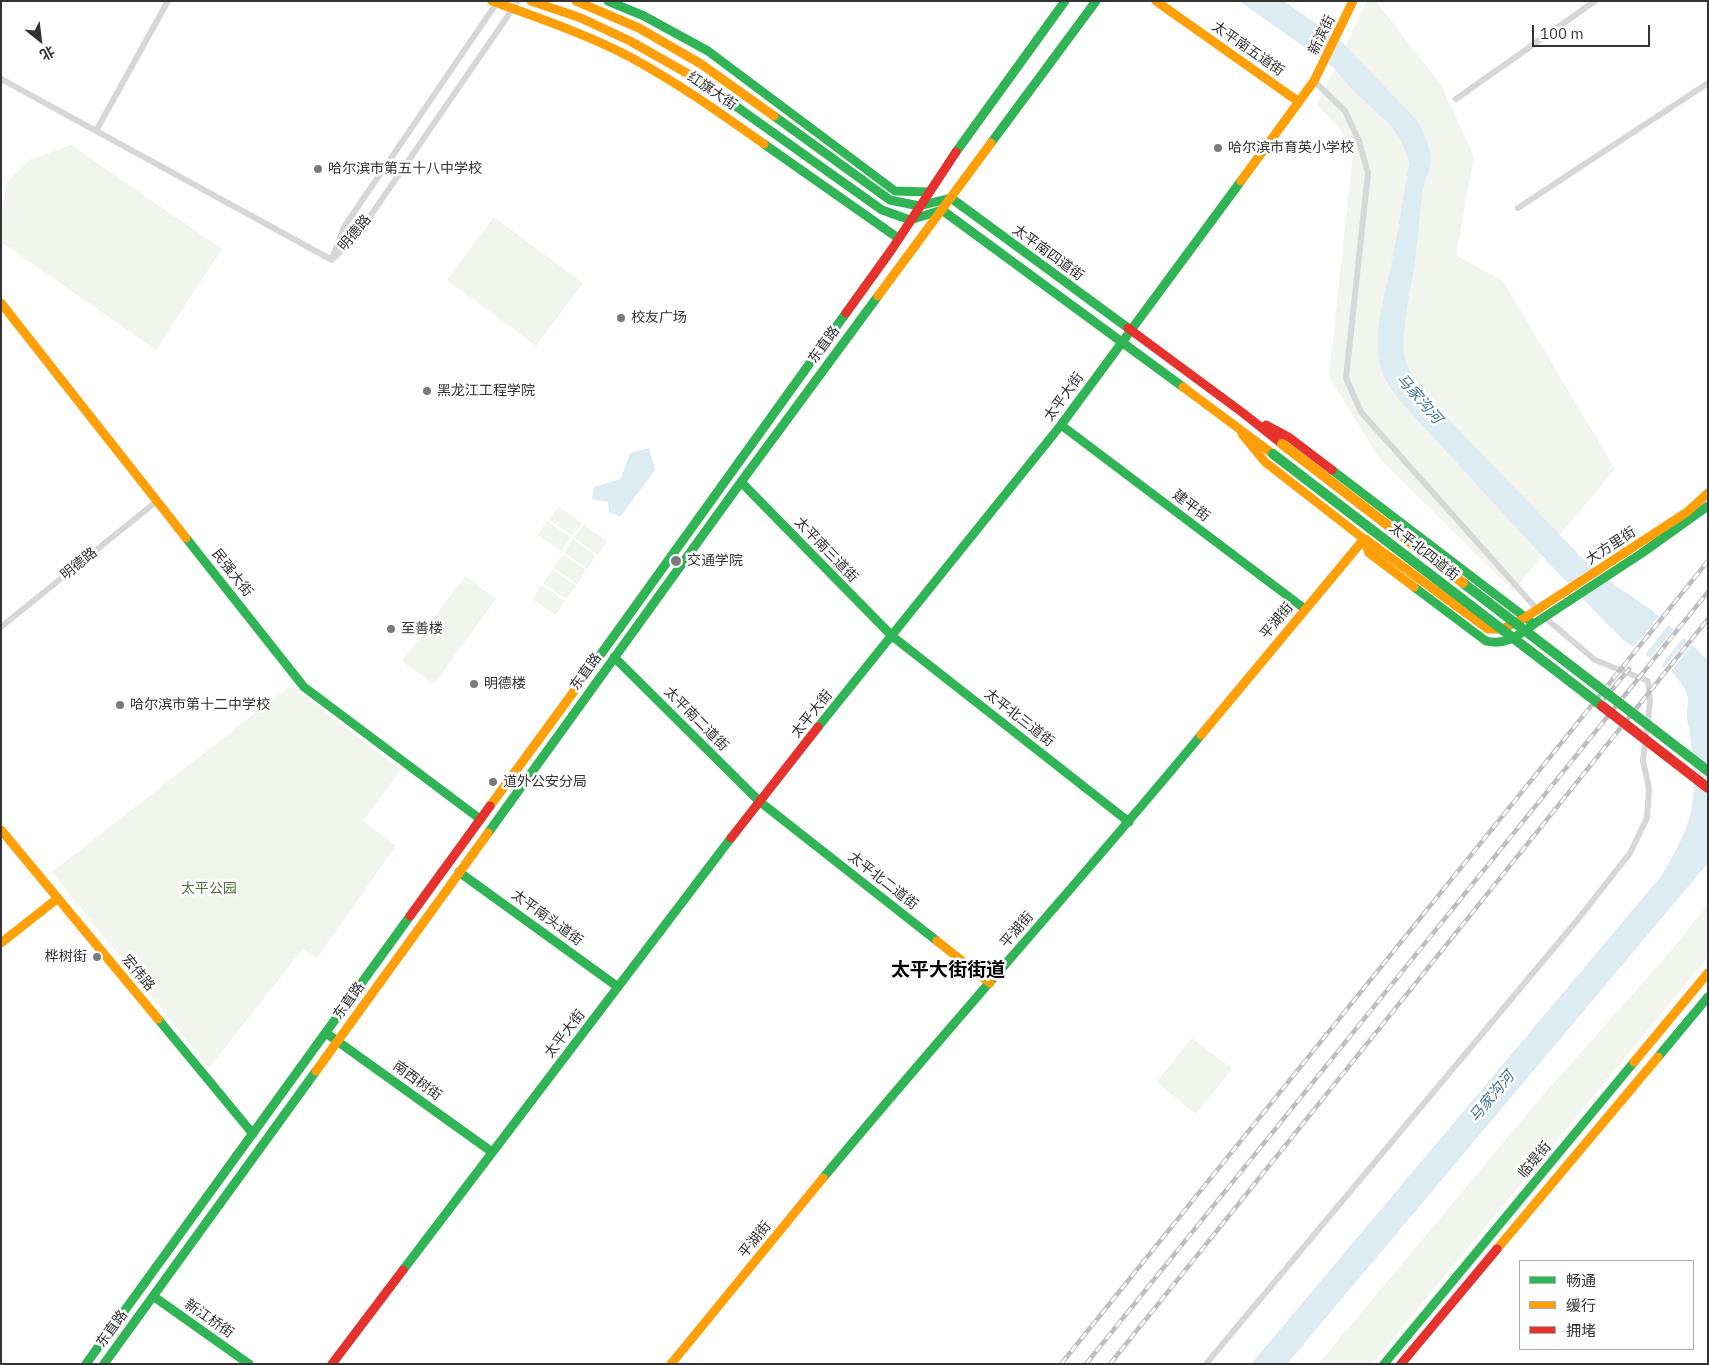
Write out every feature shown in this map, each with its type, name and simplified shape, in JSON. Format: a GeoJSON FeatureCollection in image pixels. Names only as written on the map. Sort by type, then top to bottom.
{"type":"FeatureCollection","features":[{"type":"Feature","properties":{"kind":"main road","name":"红旗大街"},"geometry":{"type":"LineString","coordinates":[[532,1],[581,18],[622,37],[696,78],[882,210],[910,220]]}},
{"type":"Feature","properties":{"kind":"main road","name":"红旗大街"},"geometry":{"type":"LineString","coordinates":[[576,1],[639,28],[701,64],[890,200],[919,206]]}},
{"type":"Feature","properties":{"kind":"main road","name":"红旗大街"},"geometry":{"type":"LineString","coordinates":[[608,1],[644,16],[708,51],[895,192],[928,192]]}},
{"type":"Feature","properties":{"kind":"main road","name":"东直路"},"geometry":{"type":"LineString","coordinates":[[86,1364],[898,238],[928,192],[1065,1]]}},
{"type":"Feature","properties":{"kind":"main road","name":"东直路"},"geometry":{"type":"LineString","coordinates":[[104,1364],[741,482],[1096,1]]}},
{"type":"Feature","properties":{"kind":"main road","name":"太平南五道街"},"geometry":{"type":"LineString","coordinates":[[1156,1],[1299,102]]}},
{"type":"Feature","properties":{"kind":"main road","name":"新滨街"},"geometry":{"type":"LineString","coordinates":[[1314,81],[1353,1]]}},
{"type":"Feature","properties":{"kind":"main road","name":"红旗大街"},"geometry":{"type":"LineString","coordinates":[[496,2],[516,5],[580,34],[628,56],[683,87],[898,238]]}},
{"type":"Feature","properties":{"kind":"main road","name":"太平大街"},"geometry":{"type":"LineString","coordinates":[[332,1364],[759,801],[1061,425],[1314,81]]}},
{"type":"Feature","properties":{"kind":"main road"},"geometry":{"type":"LineString","coordinates":[[919,206],[950,198]]}},
{"type":"Feature","properties":{"kind":"main road","name":"太平南四道街"},"geometry":{"type":"LineString","coordinates":[[950,198],[1130,330]]}},
{"type":"Feature","properties":{"kind":"main road"},"geometry":{"type":"LineString","coordinates":[[910,220],[942,210]]}},
{"type":"Feature","properties":{"kind":"main road","name":"太平南四道街"},"geometry":{"type":"LineString","coordinates":[[942,210],[1121,342]]}},
{"type":"Feature","properties":{"kind":"main road","name":"民强大街"},"geometry":{"type":"LineString","coordinates":[[1,303],[304,687],[480,819]]}},
{"type":"Feature","properties":{"kind":"main road","name":"太平北四道街"},"geometry":{"type":"LineString","coordinates":[[1130,330],[1243,413],[1708,771]]}},
{"type":"Feature","properties":{"kind":"main road","name":"太平北四道街"},"geometry":{"type":"LineString","coordinates":[[1121,342],[1230,420],[1708,788]]}},
{"type":"Feature","properties":{"kind":"main road"},"geometry":{"type":"LineString","coordinates":[[1243,413],[1290,438],[1530,621]]}},
{"type":"Feature","properties":{"kind":"main road","name":"大方里街"},"geometry":{"type":"LineString","coordinates":[[1230,420],[1265,462],[1364,539],[1369,553],[1486,641],[1496,644],[1506,642],[1530,621],[1564,598],[1686,522],[1708,506]]}},
{"type":"Feature","properties":{"kind":"main road","name":"建平街"},"geometry":{"type":"LineString","coordinates":[[1061,425],[1305,609]]}},
{"type":"Feature","properties":{"kind":"main road","name":"太平南三道街"},"geometry":{"type":"LineString","coordinates":[[741,482],[892,636]]}},
{"type":"Feature","properties":{"kind":"main road","name":"大方里街"},"geometry":{"type":"LineString","coordinates":[[1624,559],[1687,512],[1708,493]]}},
{"type":"Feature","properties":{"kind":"main road","name":"平湖街"},"geometry":{"type":"LineString","coordinates":[[671,1364],[887,1101],[1129,822],[1364,539]]}},
{"type":"Feature","properties":{"kind":"main road","name":"太平北三道街"},"geometry":{"type":"LineString","coordinates":[[892,636],[1129,822]]}},
{"type":"Feature","properties":{"kind":"main road","name":"太平南二道街"},"geometry":{"type":"LineString","coordinates":[[614,657],[759,801]]}},
{"type":"Feature","properties":{"kind":"main road","name":"太平北二道街"},"geometry":{"type":"LineString","coordinates":[[759,801],[990,983]]}},
{"type":"Feature","properties":{"kind":"main road","name":"宏伟路"},"geometry":{"type":"LineString","coordinates":[[1,830],[253,1134]]}},
{"type":"Feature","properties":{"kind":"main road","name":"太平南头道街"},"geometry":{"type":"LineString","coordinates":[[458,872],[618,988]]}},
{"type":"Feature","properties":{"kind":"main road"},"geometry":{"type":"LineString","coordinates":[[1,943],[58,898]]}},
{"type":"Feature","properties":{"kind":"main road","name":"临堤街"},"geometry":{"type":"LineString","coordinates":[[1384,1364],[1708,973]]}},
{"type":"Feature","properties":{"kind":"main road","name":"临堤街"},"geometry":{"type":"LineString","coordinates":[[1402,1364],[1708,998]]}},
{"type":"Feature","properties":{"kind":"main road","name":"南西树街"},"geometry":{"type":"LineString","coordinates":[[326,1033],[492,1152]]}},
{"type":"Feature","properties":{"kind":"main road","name":"新江桥街"},"geometry":{"type":"LineString","coordinates":[[153,1296],[249,1364]]}},
{"type":"Feature","properties":{"kind":"street"},"geometry":{"type":"LineString","coordinates":[[96,131],[168,1]]}},
{"type":"Feature","properties":{"kind":"street"},"geometry":{"type":"LineString","coordinates":[[1456,99],[1595,1]]}},
{"type":"Feature","properties":{"kind":"street","name":"明德路"},"geometry":{"type":"LineString","coordinates":[[332,260],[344,227],[496,2]]}},
{"type":"Feature","properties":{"kind":"street","name":"明德路"},"geometry":{"type":"LineString","coordinates":[[332,260],[358,234],[516,5]]}},
{"type":"Feature","properties":{"kind":"street"},"geometry":{"type":"LineString","coordinates":[[1,79],[332,260]]}},
{"type":"Feature","properties":{"kind":"street"},"geometry":{"type":"LineString","coordinates":[[1206,1364],[1579,918],[1630,854],[1647,818],[1649,788],[1643,761],[1650,702],[1648,681],[1595,660],[1541,614],[1361,412],[1346,378],[1368,173],[1360,141],[1345,111],[1314,81]]}},
{"type":"Feature","properties":{"kind":"street"},"geometry":{"type":"LineString","coordinates":[[1518,208],[1708,83]]}},
{"type":"Feature","properties":{"kind":"street","name":"明德路"},"geometry":{"type":"LineString","coordinates":[[1,627],[157,501]]}},
{"type":"Feature","properties":{"kind":"green space"},"geometry":{"type":"Polygon","coordinates":[[[1367,1],[1376,1],[1441,85],[1474,156],[1456,255],[1503,281],[1615,469],[1513,591],[1379,458],[1329,377],[1353,153],[1339,128],[1317,105],[1367,1]]]}},
{"type":"Feature","properties":{"kind":"green space"},"geometry":{"type":"Polygon","coordinates":[[[71,145],[222,249],[156,350],[1,242],[1,218],[7,182],[29,160],[71,145]]]}},
{"type":"Feature","properties":{"kind":"green space"},"geometry":{"type":"Polygon","coordinates":[[[494,217],[583,283],[536,346],[447,280],[494,217]]]}},
{"type":"Feature","properties":{"kind":"green space"},"geometry":{"type":"Polygon","coordinates":[[[558,506],[582,523],[572,536],[549,520],[558,506]]]}},
{"type":"Feature","properties":{"kind":"green space"},"geometry":{"type":"Polygon","coordinates":[[[547,521],[571,537],[561,551],[538,535],[547,521]]]}},
{"type":"Feature","properties":{"kind":"green space"},"geometry":{"type":"Polygon","coordinates":[[[584,525],[607,541],[598,555],[574,538],[584,525]]]}},
{"type":"Feature","properties":{"kind":"green space"},"geometry":{"type":"Polygon","coordinates":[[[573,539],[596,556],[587,569],[564,553],[573,539]]]}},
{"type":"Feature","properties":{"kind":"green space"},"geometry":{"type":"Polygon","coordinates":[[[563,554],[586,570],[577,584],[553,568],[563,554]]]}},
{"type":"Feature","properties":{"kind":"green space"},"geometry":{"type":"Polygon","coordinates":[[[553,569],[576,586],[566,599],[543,583],[553,569]]]}},
{"type":"Feature","properties":{"kind":"green space"},"geometry":{"type":"Polygon","coordinates":[[[465,576],[496,599],[434,684],[402,661],[465,576]]]}},
{"type":"Feature","properties":{"kind":"green space"},"geometry":{"type":"Polygon","coordinates":[[[541,585],[565,601],[555,615],[532,599],[541,585]]]}},
{"type":"Feature","properties":{"kind":"green space","name":"太平公园"},"geometry":{"type":"Polygon","coordinates":[[[291,685],[401,770],[363,821],[396,846],[317,958],[303,949],[209,1068],[52,872],[291,685]]]}},
{"type":"Feature","properties":{"kind":"green space"},"geometry":{"type":"Polygon","coordinates":[[[1708,904],[1708,957],[1372,1364],[1318,1364],[1544,1094],[1669,953],[1708,904]]]}},
{"type":"Feature","properties":{"kind":"green space"},"geometry":{"type":"Polygon","coordinates":[[[1192,1038],[1232,1069],[1196,1114],[1156,1082],[1192,1038]]]}},
{"type":"Feature","properties":{"kind":"water","name":"马家沟河"},"geometry":{"type":"Polygon","coordinates":[[[1239,1],[1284,1],[1342,42],[1419,123],[1428,144],[1431,162],[1424,185],[1404,338],[1405,359],[1416,383],[1581,557],[1618,587],[1649,608],[1708,661],[1708,863],[1287,1364],[1251,1364],[1662,875],[1687,826],[1692,807],[1694,769],[1687,717],[1688,700],[1678,679],[1673,673],[1624,641],[1555,570],[1403,404],[1386,381],[1378,353],[1379,328],[1409,163],[1399,137],[1391,126],[1350,87],[1334,68],[1239,1]]]}},
{"type":"Feature","properties":{"kind":"water"},"geometry":{"type":"Polygon","coordinates":[[[649,448],[655,470],[620,517],[609,512],[608,502],[592,499],[594,487],[621,479],[630,453],[649,448]]]}},
{"type":"Feature","properties":{"kind":"pier"},"geometry":{"type":"Polygon","coordinates":[[[1660,615],[1670,623],[1643,657],[1632,649],[1660,615]]]}},
{"type":"Feature","properties":{"kind":"pier"},"geometry":{"type":"Polygon","coordinates":[[[1675,628],[1685,636],[1659,668],[1648,660],[1675,628]]]}},
{"type":"Feature","properties":{"kind":"pier"},"geometry":{"type":"Polygon","coordinates":[[[1688,639],[1693,643],[1669,674],[1662,670],[1688,639]]]}},
{"type":"Feature","properties":{"kind":"railway"},"geometry":{"type":"LineString","coordinates":[[1061,1364],[1708,561]]}},
{"type":"Feature","properties":{"kind":"railway"},"geometry":{"type":"LineString","coordinates":[[1086,1364],[1708,592]]}},
{"type":"Feature","properties":{"kind":"railway"},"geometry":{"type":"LineString","coordinates":[[1110,1364],[1708,619]]}},
{"type":"Feature","properties":{"kind":"railway"},"geometry":{"type":"LineString","coordinates":[[1605,698],[1629,669]]}},
{"type":"Feature","properties":{"kind":"traffic: fast"},"geometry":{"type":"LineString","coordinates":[[608,1],[644,16],[708,51],[895,191],[928,192]]}},
{"type":"Feature","properties":{"kind":"traffic: fast"},"geometry":{"type":"LineString","coordinates":[[956,152],[1065,1]]}},
{"type":"Feature","properties":{"kind":"traffic: fast"},"geometry":{"type":"LineString","coordinates":[[991,143],[1096,1]]}},
{"type":"Feature","properties":{"kind":"traffic: fast"},"geometry":{"type":"LineString","coordinates":[[699,80],[882,210],[910,220],[942,210],[1183,387]]}},
{"type":"Feature","properties":{"kind":"traffic: fast"},"geometry":{"type":"LineString","coordinates":[[774,116],[890,200],[919,206],[951,198],[1128,328]]}},
{"type":"Feature","properties":{"kind":"traffic: fast"},"geometry":{"type":"LineString","coordinates":[[764,144],[898,238]]}},
{"type":"Feature","properties":{"kind":"traffic: fast"},"geometry":{"type":"LineString","coordinates":[[818,727],[1061,425],[1241,181]]}},
{"type":"Feature","properties":{"kind":"traffic: fast"},"geometry":{"type":"LineString","coordinates":[[488,833],[741,482],[878,296]]}},
{"type":"Feature","properties":{"kind":"traffic: fast"},"geometry":{"type":"LineString","coordinates":[[583,679],[846,313]]}},
{"type":"Feature","properties":{"kind":"traffic: fast"},"geometry":{"type":"LineString","coordinates":[[1061,425],[1305,609]]}},
{"type":"Feature","properties":{"kind":"traffic: fast"},"geometry":{"type":"LineString","coordinates":[[1273,454],[1602,706]]}},
{"type":"Feature","properties":{"kind":"traffic: fast"},"geometry":{"type":"LineString","coordinates":[[1332,470],[1534,624],[1506,641],[1486,641],[1414,587]]}},
{"type":"Feature","properties":{"kind":"traffic: fast"},"geometry":{"type":"LineString","coordinates":[[741,482],[892,636],[1129,822]]}},
{"type":"Feature","properties":{"kind":"traffic: fast"},"geometry":{"type":"LineString","coordinates":[[1534,624],[1642,553],[1708,506]]}},
{"type":"Feature","properties":{"kind":"traffic: fast"},"geometry":{"type":"LineString","coordinates":[[186,538],[304,687],[480,819]]}},
{"type":"Feature","properties":{"kind":"traffic: fast"},"geometry":{"type":"LineString","coordinates":[[1463,583],[1708,771]]}},
{"type":"Feature","properties":{"kind":"traffic: fast"},"geometry":{"type":"LineString","coordinates":[[614,657],[759,801],[937,941]]}},
{"type":"Feature","properties":{"kind":"traffic: fast"},"geometry":{"type":"LineString","coordinates":[[823,1178],[1201,735]]}},
{"type":"Feature","properties":{"kind":"traffic: fast"},"geometry":{"type":"LineString","coordinates":[[403,1270],[731,838]]}},
{"type":"Feature","properties":{"kind":"traffic: fast"},"geometry":{"type":"LineString","coordinates":[[459,872],[618,987]]}},
{"type":"Feature","properties":{"kind":"traffic: fast"},"geometry":{"type":"LineString","coordinates":[[86,1364],[410,916]]}},
{"type":"Feature","properties":{"kind":"traffic: fast"},"geometry":{"type":"LineString","coordinates":[[1658,1057],[1708,997]]}},
{"type":"Feature","properties":{"kind":"traffic: fast"},"geometry":{"type":"LineString","coordinates":[[158,1019],[253,1134]]}},
{"type":"Feature","properties":{"kind":"traffic: fast"},"geometry":{"type":"LineString","coordinates":[[326,1033],[492,1152]]}},
{"type":"Feature","properties":{"kind":"traffic: fast"},"geometry":{"type":"LineString","coordinates":[[1384,1364],[1634,1062]]}},
{"type":"Feature","properties":{"kind":"traffic: fast"},"geometry":{"type":"LineString","coordinates":[[104,1364],[316,1071]]}},
{"type":"Feature","properties":{"kind":"traffic: fast"},"geometry":{"type":"LineString","coordinates":[[153,1296],[249,1364]]}},
{"type":"Feature","properties":{"kind":"traffic: slow"},"geometry":{"type":"LineString","coordinates":[[492,1],[579,34],[630,57],[682,88],[764,144]]}},
{"type":"Feature","properties":{"kind":"traffic: slow"},"geometry":{"type":"LineString","coordinates":[[531,1],[581,18],[630,41],[699,80]]}},
{"type":"Feature","properties":{"kind":"traffic: slow"},"geometry":{"type":"LineString","coordinates":[[576,1],[639,28],[701,64],[774,116]]}},
{"type":"Feature","properties":{"kind":"traffic: slow"},"geometry":{"type":"LineString","coordinates":[[1156,1],[1299,102]]}},
{"type":"Feature","properties":{"kind":"traffic: slow"},"geometry":{"type":"LineString","coordinates":[[1241,181],[1314,81],[1353,1]]}},
{"type":"Feature","properties":{"kind":"traffic: slow"},"geometry":{"type":"LineString","coordinates":[[878,296],[991,143]]}},
{"type":"Feature","properties":{"kind":"traffic: slow"},"geometry":{"type":"LineString","coordinates":[[1,303],[186,538]]}},
{"type":"Feature","properties":{"kind":"traffic: slow"},"geometry":{"type":"LineString","coordinates":[[1183,387],[1273,454]]}},
{"type":"Feature","properties":{"kind":"traffic: slow"},"geometry":{"type":"LineString","coordinates":[[1242,434],[1265,462],[1364,539],[1369,553],[1414,587]]}},
{"type":"Feature","properties":{"kind":"traffic: slow"},"geometry":{"type":"LineString","coordinates":[[1282,444],[1463,583]]}},
{"type":"Feature","properties":{"kind":"traffic: slow"},"geometry":{"type":"LineString","coordinates":[[1526,617],[1687,512],[1708,493]]}},
{"type":"Feature","properties":{"kind":"traffic: slow"},"geometry":{"type":"LineString","coordinates":[[1201,735],[1364,539]]}},
{"type":"Feature","properties":{"kind":"traffic: slow"},"geometry":{"type":"LineString","coordinates":[[1365,539],[1488,629],[1502,629],[1523,619]]}},
{"type":"Feature","properties":{"kind":"traffic: slow"},"geometry":{"type":"LineString","coordinates":[[490,806],[583,679]]}},
{"type":"Feature","properties":{"kind":"traffic: slow"},"geometry":{"type":"LineString","coordinates":[[1,830],[158,1019]]}},
{"type":"Feature","properties":{"kind":"traffic: slow"},"geometry":{"type":"LineString","coordinates":[[316,1071],[488,833]]}},
{"type":"Feature","properties":{"kind":"traffic: slow"},"geometry":{"type":"LineString","coordinates":[[1,943],[58,898]]}},
{"type":"Feature","properties":{"kind":"traffic: slow"},"geometry":{"type":"LineString","coordinates":[[937,941],[990,983]]}},
{"type":"Feature","properties":{"kind":"traffic: slow"},"geometry":{"type":"LineString","coordinates":[[1634,1062],[1708,973]]}},
{"type":"Feature","properties":{"kind":"traffic: slow"},"geometry":{"type":"LineString","coordinates":[[1497,1249],[1658,1057]]}},
{"type":"Feature","properties":{"kind":"traffic: slow"},"geometry":{"type":"LineString","coordinates":[[671,1364],[823,1178]]}},
{"type":"Feature","properties":{"kind":"traffic: jam"},"geometry":{"type":"LineString","coordinates":[[846,313],[892,249],[956,152]]}},
{"type":"Feature","properties":{"kind":"traffic: jam"},"geometry":{"type":"LineString","coordinates":[[1128,328],[1282,444]]}},
{"type":"Feature","properties":{"kind":"traffic: jam"},"geometry":{"type":"LineString","coordinates":[[1266,425],[1290,438],[1332,470]]}},
{"type":"Feature","properties":{"kind":"traffic: jam"},"geometry":{"type":"LineString","coordinates":[[1602,706],[1708,788]]}},
{"type":"Feature","properties":{"kind":"traffic: jam"},"geometry":{"type":"LineString","coordinates":[[731,838],[818,727]]}},
{"type":"Feature","properties":{"kind":"traffic: jam"},"geometry":{"type":"LineString","coordinates":[[410,916],[490,806]]}},
{"type":"Feature","properties":{"kind":"traffic: jam"},"geometry":{"type":"LineString","coordinates":[[1401,1364],[1497,1249]]}},
{"type":"Feature","properties":{"kind":"traffic: jam"},"geometry":{"type":"LineString","coordinates":[[332,1364],[403,1270]]}},
{"type":"Feature","properties":{"kind":"place","name":"哈尔滨市育英小学校"},"geometry":{"type":"Point","coordinates":[1218,148]}},
{"type":"Feature","properties":{"kind":"place","name":"哈尔滨市第五十八中学校"},"geometry":{"type":"Point","coordinates":[318,169]}},
{"type":"Feature","properties":{"kind":"place","name":"校友广场"},"geometry":{"type":"Point","coordinates":[621,318]}},
{"type":"Feature","properties":{"kind":"place","name":"黑龙江工程学院"},"geometry":{"type":"Point","coordinates":[427,391]}},
{"type":"Feature","properties":{"kind":"place","name":"交通学院"},"geometry":{"type":"Point","coordinates":[676,561]}},
{"type":"Feature","properties":{"kind":"place","name":"至善楼"},"geometry":{"type":"Point","coordinates":[391,629]}},
{"type":"Feature","properties":{"kind":"place","name":"明德楼"},"geometry":{"type":"Point","coordinates":[474,684]}},
{"type":"Feature","properties":{"kind":"place","name":"哈尔滨市第十二中学校"},"geometry":{"type":"Point","coordinates":[120,705]}},
{"type":"Feature","properties":{"kind":"place","name":"道外公安分局"},"geometry":{"type":"Point","coordinates":[493,782]}},
{"type":"Feature","properties":{"kind":"place","name":"桦树街"},"geometry":{"type":"Point","coordinates":[97,957]}},
{"type":"Feature","properties":{"kind":"district","name":"太平大街街道"},"geometry":{"type":"Point","coordinates":[948,971]}}]}
